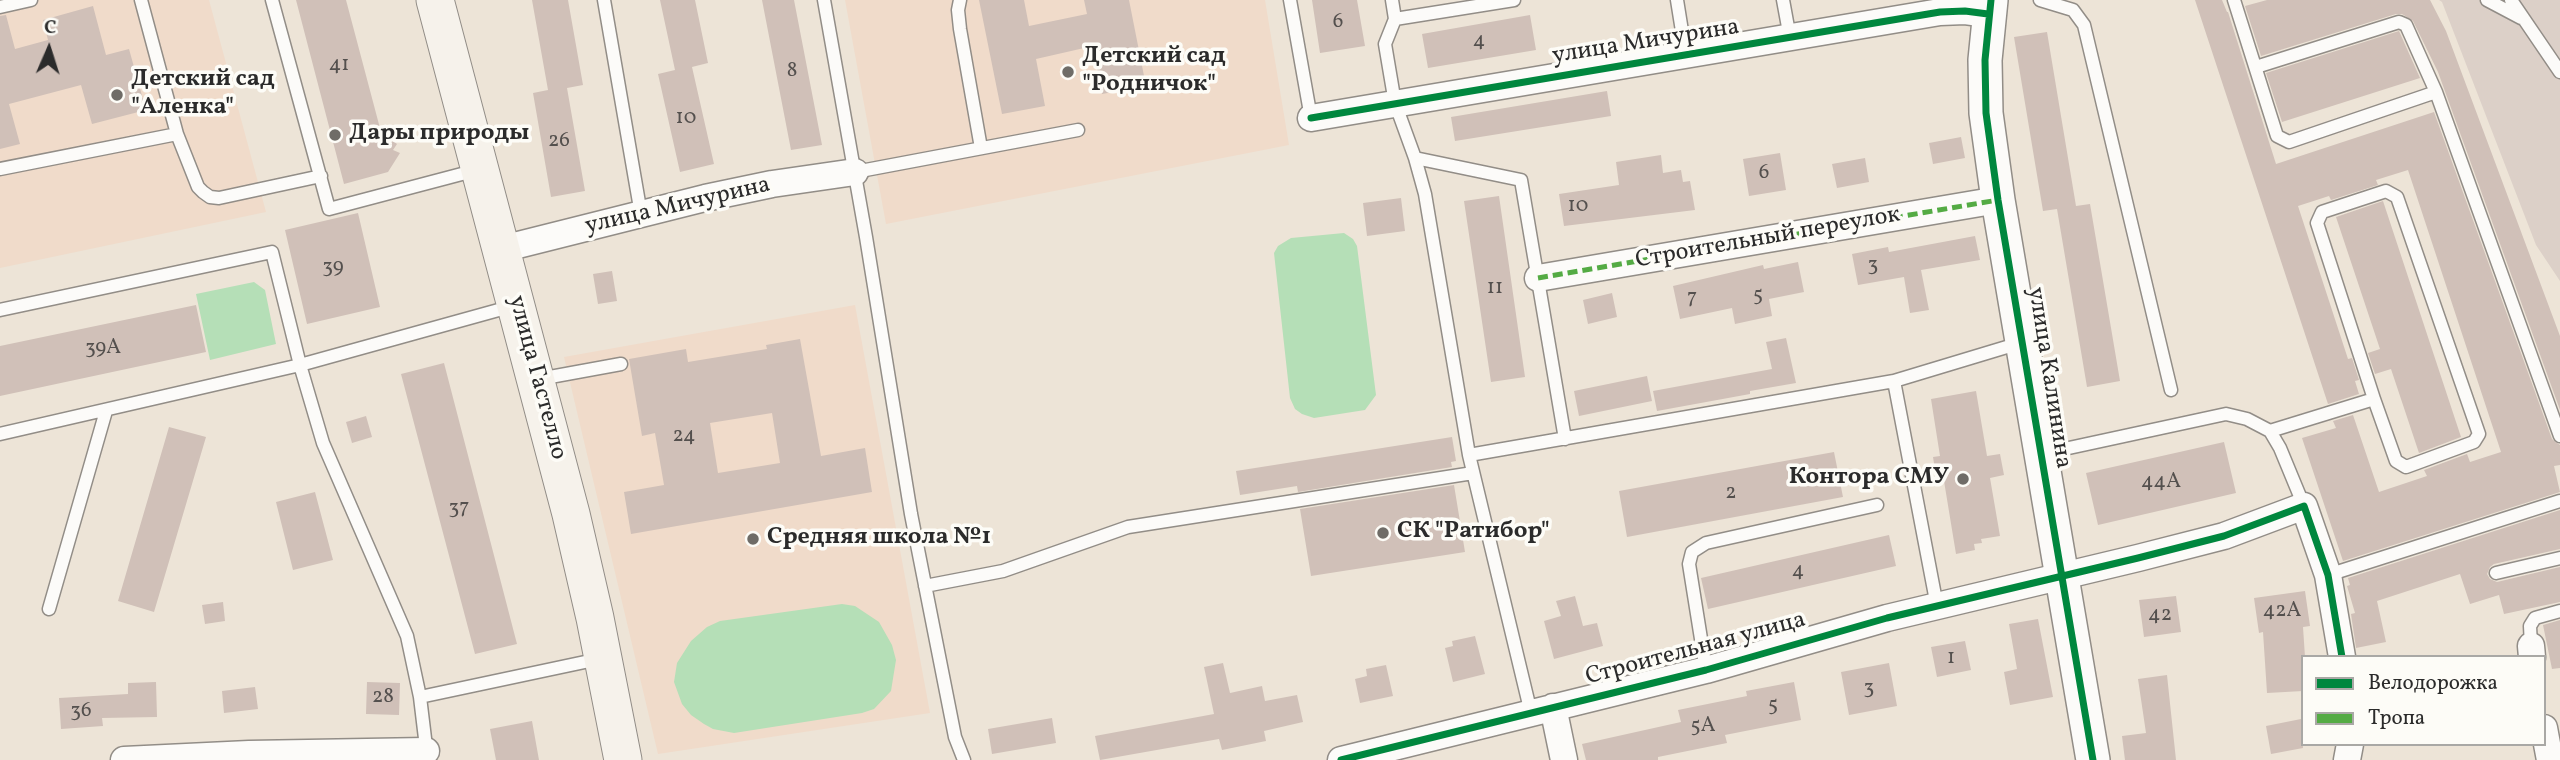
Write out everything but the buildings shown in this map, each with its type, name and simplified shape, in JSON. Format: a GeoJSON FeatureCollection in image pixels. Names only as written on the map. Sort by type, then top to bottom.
{"type":"FeatureCollection","features":[{"type":"Feature","properties":{"kind":"main road","name":"улица Гастелло"},"geometry":{"type":"LineString","coordinates":[[435,0],[584,568],[623,760]]}},
{"type":"Feature","properties":{"kind":"street","name":"улица Мичурина"},"geometry":{"type":"LineString","coordinates":[[1311,118],[1940,12],[1989,7]]}},
{"type":"Feature","properties":{"kind":"street","name":"улица Калинина"},"geometry":{"type":"LineString","coordinates":[[1989,7],[1986,113],[1998,200],[2093,760]]}},
{"type":"Feature","properties":{"kind":"street","name":"улица Мичурина"},"geometry":{"type":"LineString","coordinates":[[502,249],[772,184],[855,172]]}},
{"type":"Feature","properties":{"kind":"street","name":"Строительный переулок"},"geometry":{"type":"LineString","coordinates":[[1538,278],[1998,200]]}},
{"type":"Feature","properties":{"kind":"street","name":"Строительная улица"},"geometry":{"type":"LineString","coordinates":[[1341,760],[1706,670],[1937,606],[2224,536],[2304,506]]}},
{"type":"Feature","properties":{"kind":"street"},"geometry":{"type":"LineString","coordinates":[[2304,506],[2328,575],[2342,655]]}},
{"type":"Feature","properties":{"kind":"street"},"geometry":{"type":"LineString","coordinates":[[1542,710],[1564,760]]}},
{"type":"Feature","properties":{"kind":"street"},"geometry":{"type":"LineString","coordinates":[[2546,739],[2550,760]]}},
{"type":"Feature","properties":{"kind":"street"},"geometry":{"type":"LineString","coordinates":[[124,760],[249,754],[427,755]]}},
{"type":"Feature","properties":{"kind":"lane"},"geometry":{"type":"LineString","coordinates":[[0,7],[31,0]]}},
{"type":"Feature","properties":{"kind":"lane"},"geometry":{"type":"LineString","coordinates":[[141,0],[177,134],[198,187],[210,197],[219,198],[321,176]]}},
{"type":"Feature","properties":{"kind":"lane"},"geometry":{"type":"LineString","coordinates":[[272,0],[330,209],[481,169]]}},
{"type":"Feature","properties":{"kind":"lane"},"geometry":{"type":"LineString","coordinates":[[604,0],[641,214]]}},
{"type":"Feature","properties":{"kind":"lane"},"geometry":{"type":"LineString","coordinates":[[824,0],[911,514],[955,737],[964,760]]}},
{"type":"Feature","properties":{"kind":"lane"},"geometry":{"type":"LineString","coordinates":[[960,0],[960,29],[981,148]]}},
{"type":"Feature","properties":{"kind":"lane"},"geometry":{"type":"LineString","coordinates":[[1290,0],[1311,118]]}},
{"type":"Feature","properties":{"kind":"lane"},"geometry":{"type":"LineString","coordinates":[[1392,0],[1395,19],[1385,44],[1395,103],[1425,194],[1469,455],[1542,710]]}},
{"type":"Feature","properties":{"kind":"lane"},"geometry":{"type":"LineString","coordinates":[[1395,19],[1514,0]]}},
{"type":"Feature","properties":{"kind":"lane"},"geometry":{"type":"LineString","coordinates":[[1677,0],[1686,56]]}},
{"type":"Feature","properties":{"kind":"lane"},"geometry":{"type":"LineString","coordinates":[[1783,0],[1790,38]]}},
{"type":"Feature","properties":{"kind":"lane"},"geometry":{"type":"LineString","coordinates":[[2040,0],[2073,10],[2084,24],[2171,390]]}},
{"type":"Feature","properties":{"kind":"lane"},"geometry":{"type":"LineString","coordinates":[[2234,0],[2277,136],[2288,142],[2436,92]]}},
{"type":"Feature","properties":{"kind":"lane"},"geometry":{"type":"LineString","coordinates":[[2487,0],[2525,20]]}},
{"type":"Feature","properties":{"kind":"lane"},"geometry":{"type":"LineString","coordinates":[[2511,0],[2560,72]]}},
{"type":"Feature","properties":{"kind":"lane"},"geometry":{"type":"LineString","coordinates":[[2256,67],[2399,22],[2406,25],[2436,92],[2560,436]]}},
{"type":"Feature","properties":{"kind":"lane"},"geometry":{"type":"LineString","coordinates":[[855,172],[1078,130]]}},
{"type":"Feature","properties":{"kind":"lane"},"geometry":{"type":"LineString","coordinates":[[0,169],[177,134]]}},
{"type":"Feature","properties":{"kind":"lane"},"geometry":{"type":"LineString","coordinates":[[1415,158],[1521,180],[1565,439]]}},
{"type":"Feature","properties":{"kind":"lane"},"geometry":{"type":"LineString","coordinates":[[2386,191],[2397,197],[2479,434],[2474,442],[2406,467],[2396,461],[2374,399],[2317,223],[2322,212],[2386,191]]}},
{"type":"Feature","properties":{"kind":"lane"},"geometry":{"type":"LineString","coordinates":[[0,310],[272,252],[323,443],[407,636],[421,697],[427,755]]}},
{"type":"Feature","properties":{"kind":"lane"},"geometry":{"type":"LineString","coordinates":[[0,434],[300,365],[516,305]]}},
{"type":"Feature","properties":{"kind":"lane"},"geometry":{"type":"LineString","coordinates":[[1469,455],[1894,381],[2022,342]]}},
{"type":"Feature","properties":{"kind":"lane"},"geometry":{"type":"LineString","coordinates":[[536,379],[621,364]]}},
{"type":"Feature","properties":{"kind":"lane"},"geometry":{"type":"LineString","coordinates":[[1894,381],[1937,606]]}},
{"type":"Feature","properties":{"kind":"lane"},"geometry":{"type":"LineString","coordinates":[[2270,431],[2374,399]]}},
{"type":"Feature","properties":{"kind":"lane"},"geometry":{"type":"LineString","coordinates":[[49,609],[106,411]]}},
{"type":"Feature","properties":{"kind":"lane"},"geometry":{"type":"LineString","coordinates":[[2041,454],[2226,414],[2247,419],[2270,431],[2304,506]]}},
{"type":"Feature","properties":{"kind":"lane"},"geometry":{"type":"LineString","coordinates":[[925,586],[1003,571],[1128,527],[1473,473]]}},
{"type":"Feature","properties":{"kind":"lane"},"geometry":{"type":"LineString","coordinates":[[2328,575],[2560,501]]}},
{"type":"Feature","properties":{"kind":"lane"},"geometry":{"type":"LineString","coordinates":[[1706,670],[1689,564],[1692,552],[1706,543],[1877,505]]}},
{"type":"Feature","properties":{"kind":"lane"},"geometry":{"type":"LineString","coordinates":[[2496,573],[2560,558]]}},
{"type":"Feature","properties":{"kind":"lane"},"geometry":{"type":"LineString","coordinates":[[2531,651],[2530,626],[2535,618],[2560,611]]}},
{"type":"Feature","properties":{"kind":"lane"},"geometry":{"type":"LineString","coordinates":[[421,697],[603,658]]}},
{"type":"Feature","properties":{"kind":"shaded area","name":"Детский сад \"Аленка\""},"geometry":{"type":"Polygon","coordinates":[[[0,0],[209,0],[266,212],[0,268],[0,0]]]}},
{"type":"Feature","properties":{"kind":"shaded area","name":"Детский сад \"Родничок\""},"geometry":{"type":"Polygon","coordinates":[[[845,0],[1265,0],[1289,145],[886,224],[845,0]]]}},
{"type":"Feature","properties":{"kind":"shaded area"},"geometry":{"type":"Polygon","coordinates":[[[2439,0],[2560,0],[2560,281],[2536,245],[2439,0]]]}},
{"type":"Feature","properties":{"kind":"shaded area","name":"Средняя школа №1"},"geometry":{"type":"Polygon","coordinates":[[[855,305],[930,713],[658,754],[564,357],[855,305]]]}},
{"type":"Feature","properties":{"kind":"green space"},"geometry":{"type":"Polygon","coordinates":[[[1344,233],[1353,239],[1357,246],[1376,395],[1365,410],[1314,418],[1295,409],[1290,398],[1274,253],[1278,246],[1291,238],[1344,233]]]}},
{"type":"Feature","properties":{"kind":"green space"},"geometry":{"type":"Polygon","coordinates":[[[254,282],[265,290],[276,344],[210,360],[196,294],[254,282]]]}},
{"type":"Feature","properties":{"kind":"green space"},"geometry":{"type":"Polygon","coordinates":[[[842,604],[855,606],[879,622],[892,645],[896,660],[891,691],[874,709],[734,733],[713,729],[704,724],[682,704],[674,682],[677,663],[691,641],[707,627],[720,621],[842,604]]]}},
{"type":"Feature","properties":{"kind":"marked path"},"geometry":{"type":"LineString","coordinates":[[1538,278],[1998,200]]}},
{"type":"Feature","properties":{"kind":"cycle path"},"geometry":{"type":"LineString","coordinates":[[1991,0],[1985,60],[1986,113],[1998,200],[2093,760]]}},
{"type":"Feature","properties":{"kind":"cycle path"},"geometry":{"type":"LineString","coordinates":[[1311,118],[1940,12],[1988,14]]}},
{"type":"Feature","properties":{"kind":"cycle path"},"geometry":{"type":"LineString","coordinates":[[1341,760],[1706,670],[1887,618],[2224,536],[2304,506],[2328,575],[2342,655]]}},
{"type":"Feature","properties":{"kind":"place","name":"Детский сад \"Родничок\""},"geometry":{"type":"Point","coordinates":[1068,72]}},
{"type":"Feature","properties":{"kind":"place","name":"Детский сад \"Аленка\""},"geometry":{"type":"Point","coordinates":[117,95]}},
{"type":"Feature","properties":{"kind":"place","name":"Дары природы"},"geometry":{"type":"Point","coordinates":[335,135]}},
{"type":"Feature","properties":{"kind":"place","name":"Контора СМУ"},"geometry":{"type":"Point","coordinates":[1963,479]}},
{"type":"Feature","properties":{"kind":"place","name":"СК \"Ратибор\""},"geometry":{"type":"Point","coordinates":[1383,533]}},
{"type":"Feature","properties":{"kind":"place","name":"Средняя школа №1"},"geometry":{"type":"Point","coordinates":[753,539]}}]}
